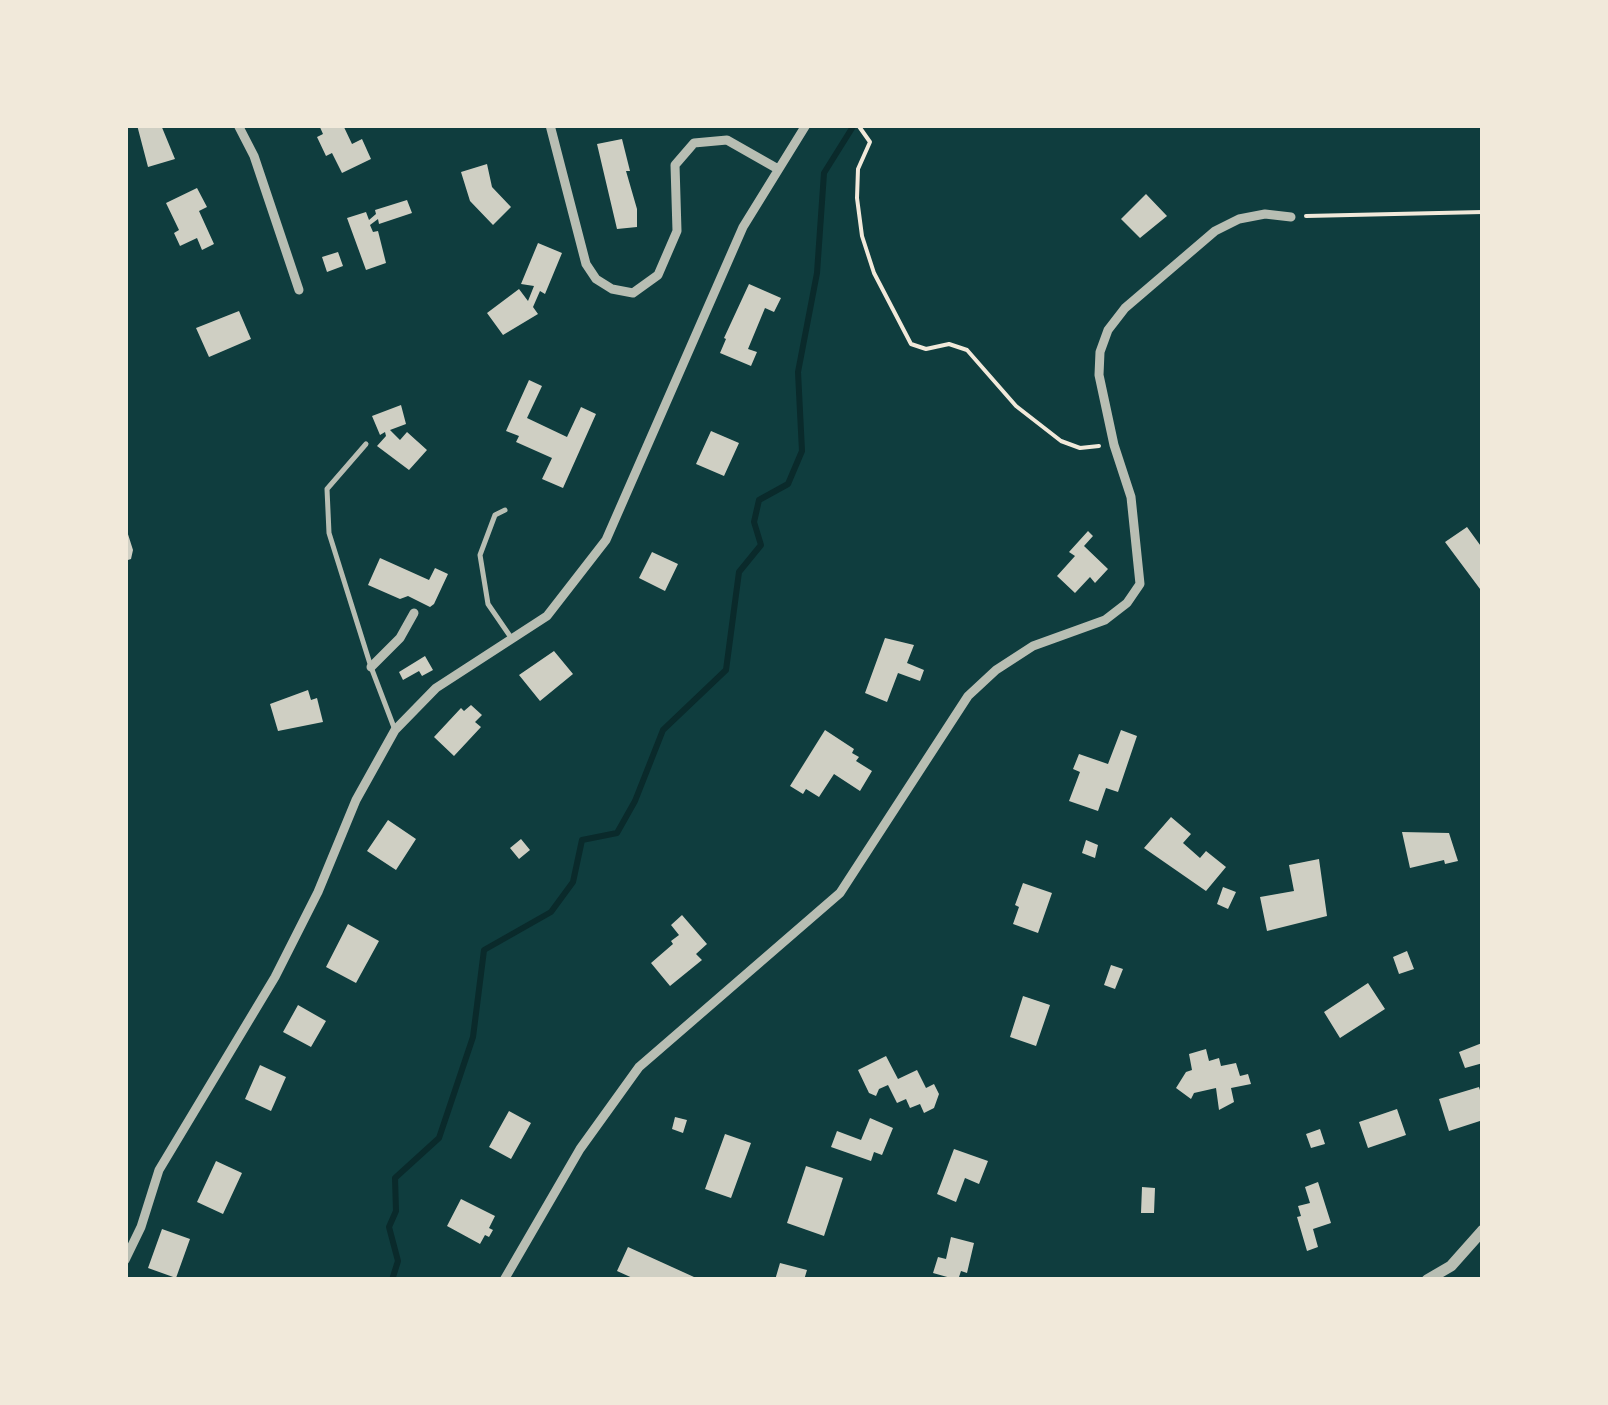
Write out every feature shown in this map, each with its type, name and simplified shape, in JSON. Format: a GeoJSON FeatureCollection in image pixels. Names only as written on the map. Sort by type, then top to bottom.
{"type":"FeatureCollection","features":[{"type":"Feature","properties":{"kind":"street"},"geometry":{"type":"LineString","coordinates":[[238,125],[254,156],[299,290]]}},
{"type":"Feature","properties":{"kind":"street"},"geometry":{"type":"LineString","coordinates":[[550,125],[586,264],[596,278],[612,289],[633,294],[658,275],[677,231],[675,165],[694,142],[727,140],[778,169]]}},
{"type":"Feature","properties":{"kind":"street"},"geometry":{"type":"LineString","coordinates":[[125,1260],[141,1227],[159,1170],[275,977],[318,892],[356,800],[395,730],[436,688],[547,616],[606,540],[743,227],[806,125]]}},
{"type":"Feature","properties":{"kind":"street"},"geometry":{"type":"LineString","coordinates":[[504,1280],[580,1149],[639,1066],[840,893],[968,696],[996,670],[1033,646],[1104,620],[1128,603],[1140,584],[1131,497],[1114,445],[1099,375],[1100,352],[1108,330],[1125,308],[1215,231],[1239,219],[1266,214],[1291,216]]}},
{"type":"Feature","properties":{"kind":"street"},"geometry":{"type":"LineString","coordinates":[[371,667],[400,638],[414,613]]}},
{"type":"Feature","properties":{"kind":"street"},"geometry":{"type":"LineString","coordinates":[[1427,1280],[1451,1266],[1483,1230]]}},
{"type":"Feature","properties":{"kind":"lane"},"geometry":{"type":"LineString","coordinates":[[366,444],[327,489],[330,533],[371,667],[395,730]]}},
{"type":"Feature","properties":{"kind":"lane"},"geometry":{"type":"LineString","coordinates":[[504,510],[495,516],[480,556],[488,604],[512,639]]}},
{"type":"Feature","properties":{"kind":"path"},"geometry":{"type":"LineString","coordinates":[[860,126],[870,142],[858,169],[862,236],[874,273],[911,344],[926,349],[949,344],[966,350],[1016,406],[1062,441],[1080,448],[1114,445]]}},
{"type":"Feature","properties":{"kind":"path"},"geometry":{"type":"LineString","coordinates":[[1291,216],[1483,212]]}},
{"type":"Feature","properties":{"kind":"building"},"geometry":{"type":"Polygon","coordinates":[[[137,125],[161,125],[175,159],[148,167],[137,125]]]}},
{"type":"Feature","properties":{"kind":"building"},"geometry":{"type":"Polygon","coordinates":[[[319,125],[343,125],[352,144],[362,139],[371,159],[342,173],[332,153],[326,156],[317,137],[323,134],[319,125]]]}},
{"type":"Feature","properties":{"kind":"building"},"geometry":{"type":"Polygon","coordinates":[[[622,139],[637,209],[637,227],[617,229],[597,144],[622,139]]]}},
{"type":"Feature","properties":{"kind":"building"},"geometry":{"type":"Polygon","coordinates":[[[487,164],[492,187],[511,207],[493,225],[470,201],[461,172],[487,164]]]}},
{"type":"Feature","properties":{"kind":"building"},"geometry":{"type":"Polygon","coordinates":[[[197,188],[207,207],[199,211],[214,244],[202,250],[197,238],[180,246],[174,233],[179,230],[166,203],[197,188]]]}},
{"type":"Feature","properties":{"kind":"building"},"geometry":{"type":"Polygon","coordinates":[[[1146,194],[1167,216],[1140,238],[1121,219],[1146,194]]]}},
{"type":"Feature","properties":{"kind":"building"},"geometry":{"type":"Polygon","coordinates":[[[407,200],[412,213],[379,224],[378,219],[370,225],[373,232],[378,231],[386,263],[366,270],[347,218],[366,212],[369,220],[375,210],[407,200]]]}},
{"type":"Feature","properties":{"kind":"building"},"geometry":{"type":"Polygon","coordinates":[[[538,243],[562,253],[545,294],[540,291],[533,307],[538,314],[503,335],[487,313],[519,289],[528,301],[534,286],[521,284],[538,243]]]}},
{"type":"Feature","properties":{"kind":"building"},"geometry":{"type":"Polygon","coordinates":[[[338,252],[343,266],[327,272],[322,257],[338,252]]]}},
{"type":"Feature","properties":{"kind":"building"},"geometry":{"type":"Polygon","coordinates":[[[749,284],[781,298],[774,312],[765,308],[748,349],[757,352],[751,366],[720,353],[749,284]]]}},
{"type":"Feature","properties":{"kind":"building"},"geometry":{"type":"Polygon","coordinates":[[[239,311],[251,339],[209,357],[196,328],[239,311]]]}},
{"type":"Feature","properties":{"kind":"building"},"geometry":{"type":"Polygon","coordinates":[[[529,380],[542,386],[527,418],[567,437],[581,407],[596,414],[563,488],[542,479],[552,458],[516,442],[519,436],[506,431],[529,380]]]}},
{"type":"Feature","properties":{"kind":"building"},"geometry":{"type":"Polygon","coordinates":[[[401,405],[406,424],[390,430],[400,440],[407,432],[427,450],[409,470],[377,446],[386,436],[385,432],[380,435],[372,416],[401,405]]]}},
{"type":"Feature","properties":{"kind":"building"},"geometry":{"type":"Polygon","coordinates":[[[711,431],[739,443],[724,476],[696,464],[711,431]]]}},
{"type":"Feature","properties":{"kind":"building"},"geometry":{"type":"Polygon","coordinates":[[[1467,527],[1483,549],[1483,593],[1445,542],[1467,527]]]}},
{"type":"Feature","properties":{"kind":"building"},"geometry":{"type":"Polygon","coordinates":[[[126,528],[133,550],[131,559],[125,561],[126,528]]]}},
{"type":"Feature","properties":{"kind":"building"},"geometry":{"type":"Polygon","coordinates":[[[1088,531],[1093,536],[1084,546],[1108,569],[1095,583],[1090,577],[1075,593],[1057,576],[1075,556],[1069,552],[1088,531]]]}},
{"type":"Feature","properties":{"kind":"building"},"geometry":{"type":"Polygon","coordinates":[[[652,552],[678,564],[665,591],[639,578],[652,552]]]}},
{"type":"Feature","properties":{"kind":"building"},"geometry":{"type":"Polygon","coordinates":[[[380,558],[429,580],[435,568],[448,574],[434,604],[430,607],[408,596],[400,599],[368,585],[380,558]]]}},
{"type":"Feature","properties":{"kind":"building"},"geometry":{"type":"Polygon","coordinates":[[[885,638],[914,645],[907,663],[924,670],[920,681],[898,673],[887,702],[865,693],[885,638]]]}},
{"type":"Feature","properties":{"kind":"building"},"geometry":{"type":"Polygon","coordinates":[[[554,651],[573,674],[540,701],[519,675],[554,651]]]}},
{"type":"Feature","properties":{"kind":"building"},"geometry":{"type":"Polygon","coordinates":[[[425,656],[433,670],[422,676],[419,671],[403,680],[399,672],[425,656]]]}},
{"type":"Feature","properties":{"kind":"building"},"geometry":{"type":"Polygon","coordinates":[[[308,690],[311,700],[317,698],[323,722],[278,731],[270,704],[308,690]]]}},
{"type":"Feature","properties":{"kind":"building"},"geometry":{"type":"Polygon","coordinates":[[[471,705],[482,715],[475,722],[481,727],[454,756],[434,737],[461,708],[464,711],[471,705]]]}},
{"type":"Feature","properties":{"kind":"building"},"geometry":{"type":"Polygon","coordinates":[[[825,730],[854,749],[852,753],[859,757],[856,761],[872,771],[860,791],[834,774],[819,797],[790,786],[825,730]]]}},
{"type":"Feature","properties":{"kind":"building"},"geometry":{"type":"Polygon","coordinates":[[[1121,730],[1137,736],[1118,792],[1106,788],[1098,811],[1069,801],[1080,772],[1073,769],[1079,754],[1108,764],[1121,730]]]}},
{"type":"Feature","properties":{"kind":"building"},"geometry":{"type":"Polygon","coordinates":[[[1171,817],[1191,834],[1183,843],[1200,858],[1206,851],[1226,867],[1206,891],[1144,848],[1171,817]]]}},
{"type":"Feature","properties":{"kind":"building"},"geometry":{"type":"Polygon","coordinates":[[[388,820],[416,839],[396,870],[367,851],[388,820]]]}},
{"type":"Feature","properties":{"kind":"building"},"geometry":{"type":"Polygon","coordinates":[[[1402,832],[1449,833],[1458,861],[1445,864],[1444,860],[1410,868],[1402,832]]]}},
{"type":"Feature","properties":{"kind":"building"},"geometry":{"type":"Polygon","coordinates":[[[521,839],[530,850],[519,859],[510,848],[521,839]]]}},
{"type":"Feature","properties":{"kind":"building"},"geometry":{"type":"Polygon","coordinates":[[[1086,840],[1098,845],[1095,858],[1082,853],[1086,840]]]}},
{"type":"Feature","properties":{"kind":"building"},"geometry":{"type":"Polygon","coordinates":[[[1319,859],[1327,916],[1267,931],[1260,897],[1294,891],[1289,865],[1319,859]]]}},
{"type":"Feature","properties":{"kind":"building"},"geometry":{"type":"Polygon","coordinates":[[[1023,883],[1052,893],[1038,933],[1013,924],[1023,883]]]}},
{"type":"Feature","properties":{"kind":"building"},"geometry":{"type":"Polygon","coordinates":[[[1223,887],[1236,892],[1228,909],[1217,904],[1223,887]]]}},
{"type":"Feature","properties":{"kind":"building"},"geometry":{"type":"Polygon","coordinates":[[[682,915],[707,944],[696,954],[702,960],[670,986],[651,963],[679,935],[671,925],[682,915]]]}},
{"type":"Feature","properties":{"kind":"building"},"geometry":{"type":"Polygon","coordinates":[[[348,924],[379,941],[356,983],[326,967],[348,924]]]}},
{"type":"Feature","properties":{"kind":"building"},"geometry":{"type":"Polygon","coordinates":[[[1407,951],[1414,969],[1399,974],[1393,957],[1407,951]]]}},
{"type":"Feature","properties":{"kind":"building"},"geometry":{"type":"Polygon","coordinates":[[[1111,965],[1123,969],[1115,989],[1104,985],[1111,965]]]}},
{"type":"Feature","properties":{"kind":"building"},"geometry":{"type":"Polygon","coordinates":[[[1368,983],[1385,1009],[1340,1038],[1324,1012],[1368,983]]]}},
{"type":"Feature","properties":{"kind":"building"},"geometry":{"type":"Polygon","coordinates":[[[1023,996],[1050,1005],[1036,1046],[1010,1037],[1023,996]]]}},
{"type":"Feature","properties":{"kind":"building"},"geometry":{"type":"Polygon","coordinates":[[[298,1005],[326,1021],[311,1047],[283,1032],[298,1005]]]}},
{"type":"Feature","properties":{"kind":"building"},"geometry":{"type":"Polygon","coordinates":[[[1482,1043],[1483,1063],[1465,1068],[1459,1052],[1482,1043]]]}},
{"type":"Feature","properties":{"kind":"building"},"geometry":{"type":"Polygon","coordinates":[[[1206,1049],[1209,1061],[1219,1058],[1221,1066],[1236,1063],[1240,1076],[1248,1074],[1251,1084],[1231,1088],[1234,1102],[1219,1110],[1216,1088],[1194,1093],[1191,1099],[1176,1088],[1186,1072],[1192,1070],[1189,1054],[1206,1049]]]}},
{"type":"Feature","properties":{"kind":"building"},"geometry":{"type":"Polygon","coordinates":[[[886,1056],[898,1079],[917,1070],[926,1088],[934,1084],[939,1094],[934,1108],[924,1113],[920,1104],[910,1108],[906,1099],[897,1103],[888,1085],[879,1089],[876,1096],[869,1093],[858,1070],[886,1056]]]}},
{"type":"Feature","properties":{"kind":"building"},"geometry":{"type":"Polygon","coordinates":[[[260,1065],[286,1077],[271,1111],[245,1099],[260,1065]]]}},
{"type":"Feature","properties":{"kind":"building"},"geometry":{"type":"Polygon","coordinates":[[[1479,1087],[1483,1120],[1449,1131],[1439,1099],[1479,1087]]]}},
{"type":"Feature","properties":{"kind":"building"},"geometry":{"type":"Polygon","coordinates":[[[1397,1109],[1406,1135],[1368,1148],[1359,1122],[1397,1109]]]}},
{"type":"Feature","properties":{"kind":"building"},"geometry":{"type":"Polygon","coordinates":[[[509,1111],[531,1123],[511,1159],[489,1147],[509,1111]]]}},
{"type":"Feature","properties":{"kind":"building"},"geometry":{"type":"Polygon","coordinates":[[[675,1117],[687,1120],[683,1133],[672,1129],[675,1117]]]}},
{"type":"Feature","properties":{"kind":"building"},"geometry":{"type":"Polygon","coordinates":[[[870,1118],[893,1128],[882,1155],[874,1152],[871,1161],[831,1147],[837,1131],[861,1140],[870,1118]]]}},
{"type":"Feature","properties":{"kind":"building"},"geometry":{"type":"Polygon","coordinates":[[[1320,1129],[1325,1144],[1311,1148],[1306,1134],[1320,1129]]]}},
{"type":"Feature","properties":{"kind":"building"},"geometry":{"type":"Polygon","coordinates":[[[725,1134],[751,1143],[731,1198],[705,1189],[725,1134]]]}},
{"type":"Feature","properties":{"kind":"building"},"geometry":{"type":"Polygon","coordinates":[[[954,1149],[988,1161],[979,1184],[965,1178],[956,1202],[937,1194],[954,1149]]]}},
{"type":"Feature","properties":{"kind":"building"},"geometry":{"type":"Polygon","coordinates":[[[216,1161],[242,1173],[223,1214],[197,1202],[216,1161]]]}},
{"type":"Feature","properties":{"kind":"building"},"geometry":{"type":"Polygon","coordinates":[[[806,1166],[843,1178],[824,1236],[787,1223],[806,1166]]]}},
{"type":"Feature","properties":{"kind":"building"},"geometry":{"type":"Polygon","coordinates":[[[1318,1182],[1331,1223],[1313,1229],[1318,1247],[1307,1251],[1297,1217],[1301,1216],[1298,1206],[1310,1203],[1305,1187],[1318,1182]]]}},
{"type":"Feature","properties":{"kind":"building"},"geometry":{"type":"Polygon","coordinates":[[[1142,1187],[1155,1188],[1154,1213],[1141,1213],[1142,1187]]]}},
{"type":"Feature","properties":{"kind":"building"},"geometry":{"type":"Polygon","coordinates":[[[461,1199],[495,1216],[489,1228],[493,1230],[480,1244],[447,1226],[461,1199]]]}},
{"type":"Feature","properties":{"kind":"building"},"geometry":{"type":"Polygon","coordinates":[[[162,1229],[190,1239],[176,1278],[148,1268],[162,1229]]]}},
{"type":"Feature","properties":{"kind":"building"},"geometry":{"type":"Polygon","coordinates":[[[951,1237],[974,1243],[967,1273],[961,1271],[958,1280],[933,1273],[938,1257],[946,1259],[951,1237]]]}},
{"type":"Feature","properties":{"kind":"building"},"geometry":{"type":"Polygon","coordinates":[[[628,1247],[694,1277],[693,1280],[637,1280],[617,1271],[628,1247]]]}},
{"type":"Feature","properties":{"kind":"building"},"geometry":{"type":"Polygon","coordinates":[[[780,1263],[807,1270],[804,1280],[775,1280],[780,1263]]]}},
{"type":"Feature","properties":{"kind":"waterway"},"geometry":{"type":"LineString","coordinates":[[392,1280],[398,1261],[389,1227],[396,1211],[395,1178],[439,1138],[473,1037],[484,950],[551,912],[573,882],[582,840],[617,833],[635,801],[663,730],[726,670],[739,572],[761,545],[754,522],[759,500],[788,484],[802,451],[798,372],[817,273],[824,173],[854,125]]}}]}
